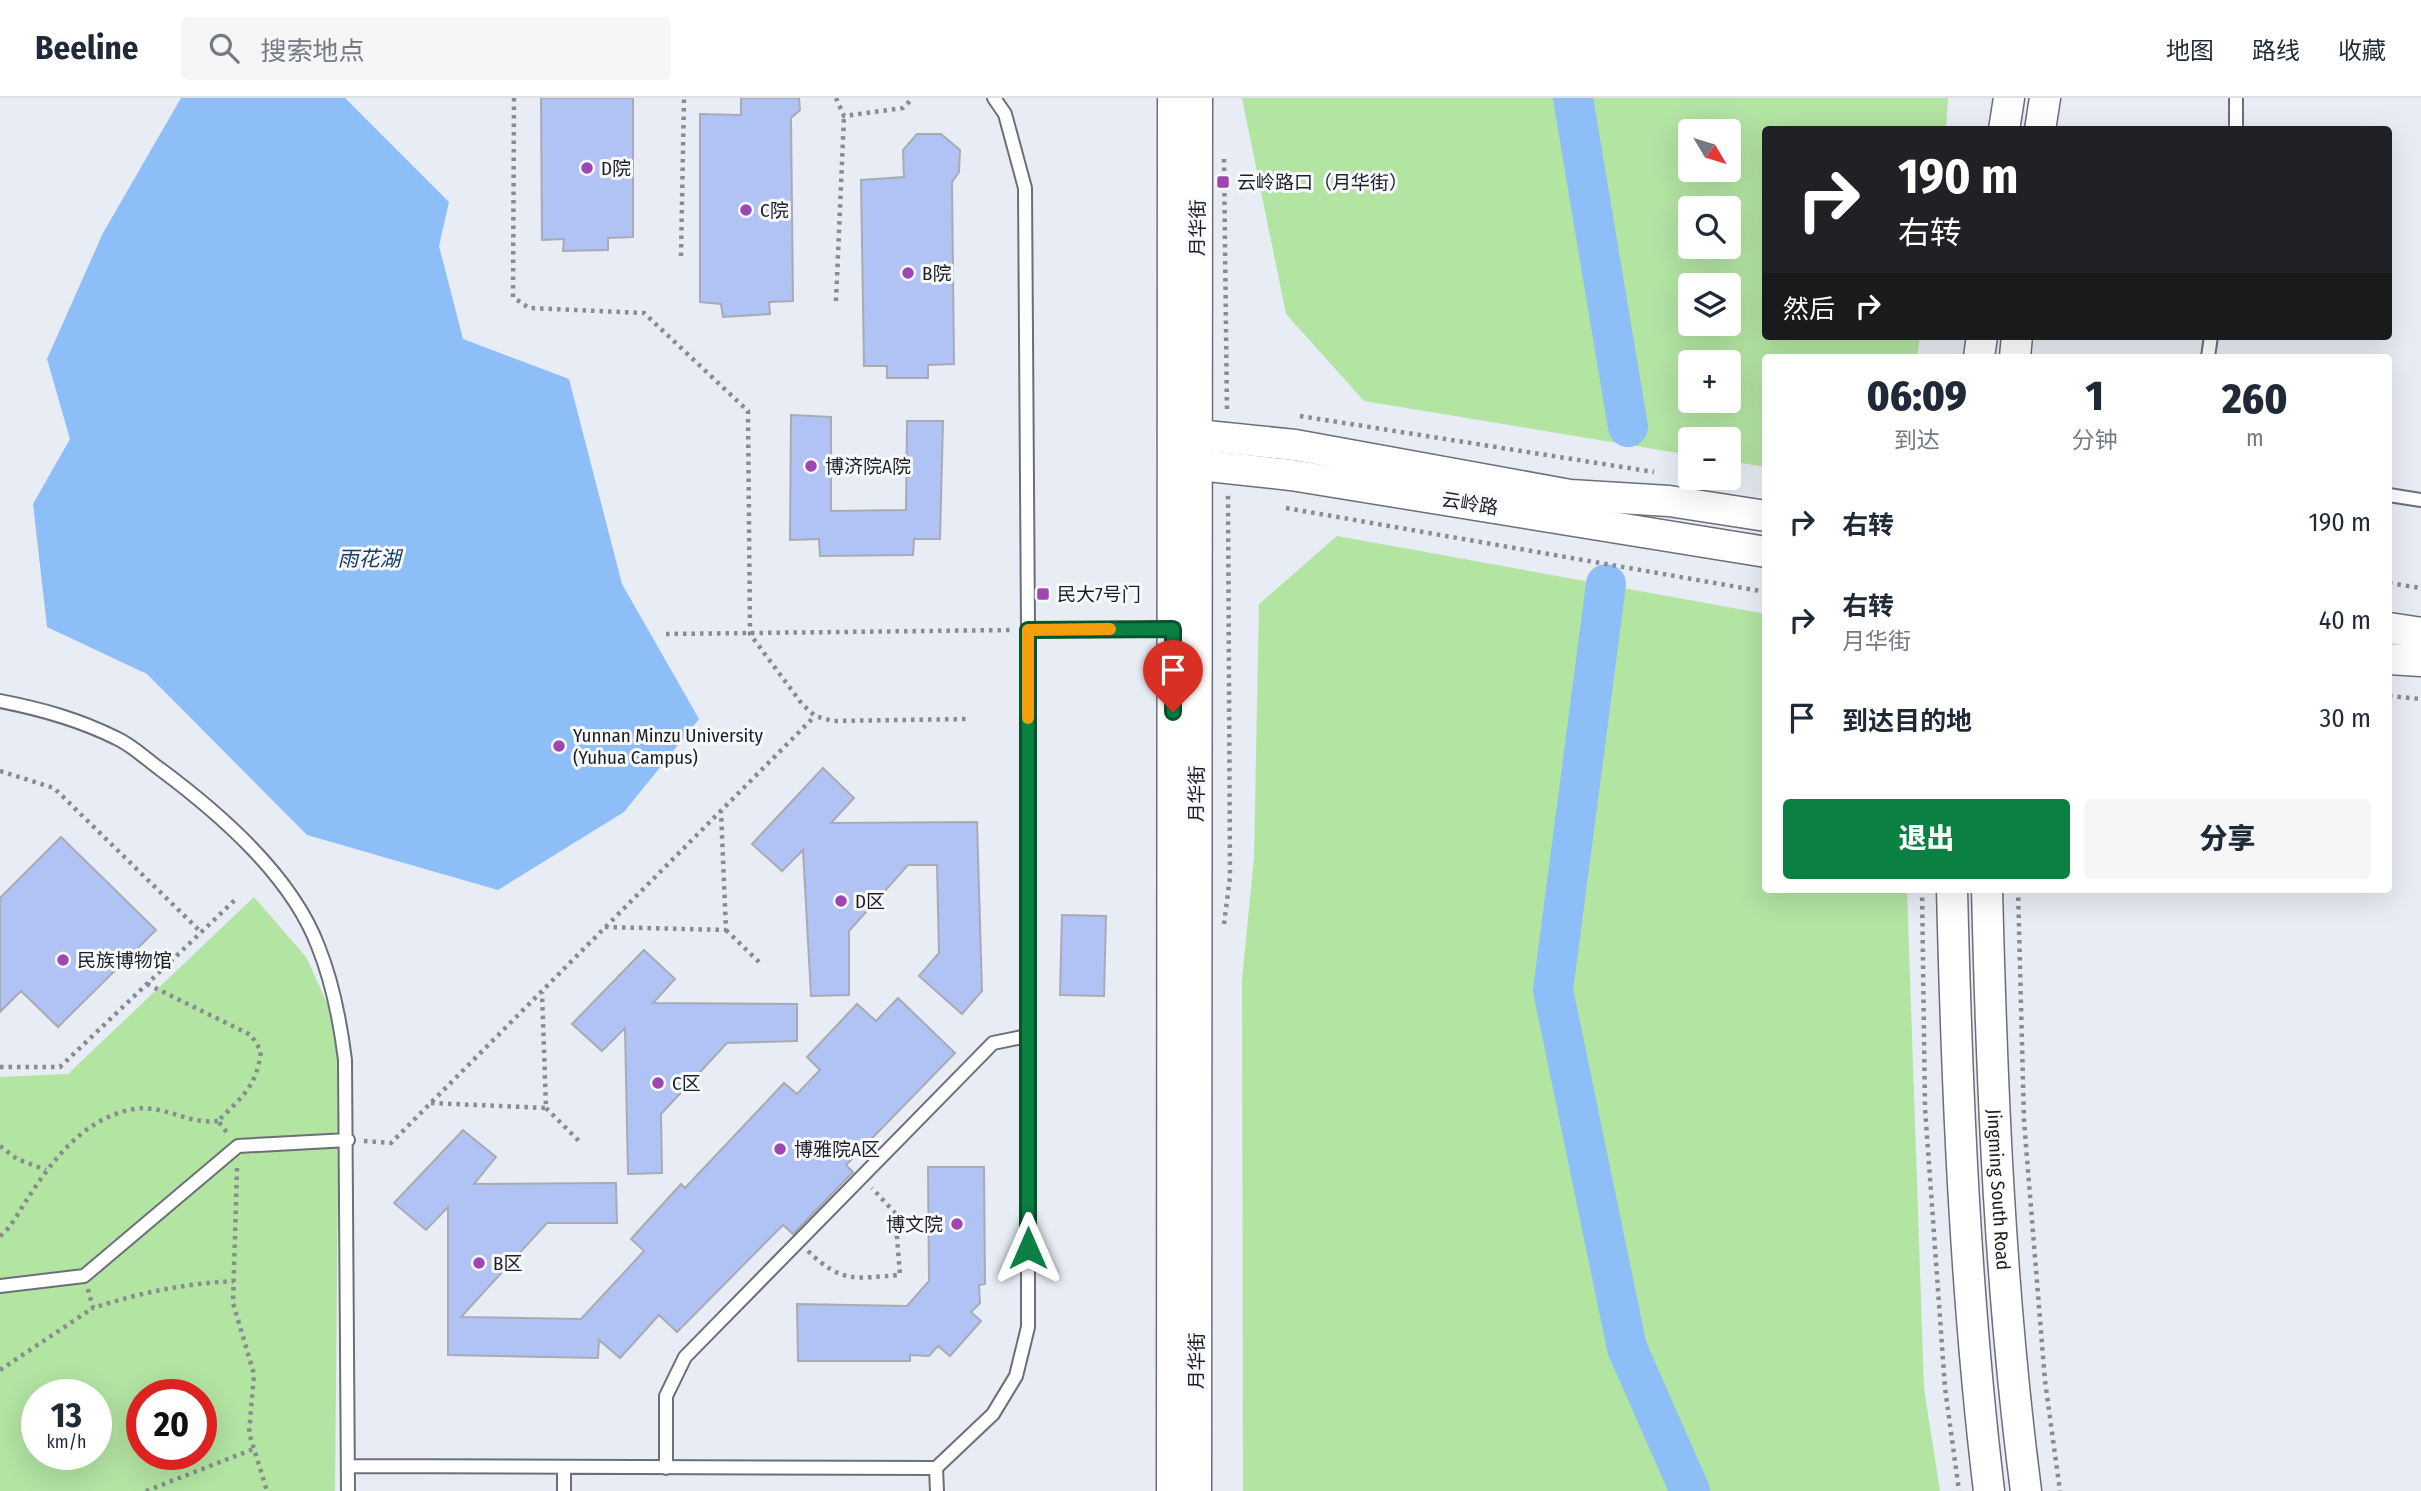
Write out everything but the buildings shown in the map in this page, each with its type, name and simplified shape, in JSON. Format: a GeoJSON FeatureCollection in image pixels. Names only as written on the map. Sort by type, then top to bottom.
{"type":"FeatureCollection","features":[{"type":"Feature","properties":{"kind":"street","name":"月华街"},"geometry":{"type":"LineString","coordinates":[[1173,98],[1185,433],[1196,1491]]}},
{"type":"Feature","properties":{"kind":"street","name":"月华街"},"geometry":{"type":"LineString","coordinates":[[1185,433],[1197,98]]}},
{"type":"Feature","properties":{"kind":"street"},"geometry":{"type":"LineString","coordinates":[[2005,126],[2009,98]]}},
{"type":"Feature","properties":{"kind":"street"},"geometry":{"type":"LineString","coordinates":[[2041,126],[2045,98]]}},
{"type":"Feature","properties":{"kind":"street","name":"云岭路"},"geometry":{"type":"LineString","coordinates":[[1185,433],[1295,445],[1570,495],[1669,501],[1762,515]]}},
{"type":"Feature","properties":{"kind":"street","name":"月华街"},"geometry":{"type":"LineString","coordinates":[[1172,1491],[1173,629],[1185,463]]}},
{"type":"Feature","properties":{"kind":"street","name":"云岭路"},"geometry":{"type":"LineString","coordinates":[[1185,463],[1476,503],[1762,551]]}},
{"type":"Feature","properties":{"kind":"street"},"geometry":{"type":"LineString","coordinates":[[2392,628],[2421,633]]}},
{"type":"Feature","properties":{"kind":"street"},"geometry":{"type":"LineString","coordinates":[[2392,659],[2421,661]]}},
{"type":"Feature","properties":{"kind":"street","name":"Jingming South Road"},"geometry":{"type":"LineString","coordinates":[[1952,893],[1958,1112],[1976,1386],[1989,1491]]}},
{"type":"Feature","properties":{"kind":"street","name":"Jingming South Road"},"geometry":{"type":"LineString","coordinates":[[1987,893],[1993,1117],[2012,1383],[2026,1491]]}},
{"type":"Feature","properties":{"kind":"lane"},"geometry":{"type":"LineString","coordinates":[[349,1466],[936,1468],[993,1414],[1016,1376],[1028,1327],[1025,188],[1005,114],[994,98]]}},
{"type":"Feature","properties":{"kind":"lane"},"geometry":{"type":"LineString","coordinates":[[2235,126],[2236,98]]}},
{"type":"Feature","properties":{"kind":"lane"},"geometry":{"type":"LineString","coordinates":[[2392,495],[2421,500]]}},
{"type":"Feature","properties":{"kind":"lane"},"geometry":{"type":"LineString","coordinates":[[1028,630],[1173,629]]}},
{"type":"Feature","properties":{"kind":"lane"},"geometry":{"type":"LineString","coordinates":[[0,701],[56,712],[119,739],[235,831],[280,880],[318,944],[340,1014],[345,1059],[348,1140],[348,1491]]}},
{"type":"Feature","properties":{"kind":"lane"},"geometry":{"type":"LineString","coordinates":[[666,1468],[666,1396],[685,1357],[993,1043],[1027,1036]]}},
{"type":"Feature","properties":{"kind":"lane"},"geometry":{"type":"LineString","coordinates":[[0,1286],[84,1276],[237,1146],[348,1140]]}},
{"type":"Feature","properties":{"kind":"lane"},"geometry":{"type":"LineString","coordinates":[[564,1467],[564,1491]]}},
{"type":"Feature","properties":{"kind":"lane"},"geometry":{"type":"LineString","coordinates":[[936,1468],[937,1491]]}},
{"type":"Feature","properties":{"kind":"path"},"geometry":{"type":"LineString","coordinates":[[514,98],[513,297],[528,308],[644,313],[748,411],[750,634],[802,704],[815,716],[833,721],[968,719]]}},
{"type":"Feature","properties":{"kind":"path"},"geometry":{"type":"LineString","coordinates":[[681,256],[684,98]]}},
{"type":"Feature","properties":{"kind":"path"},"geometry":{"type":"LineString","coordinates":[[836,98],[844,116],[836,301]]}},
{"type":"Feature","properties":{"kind":"path"},"geometry":{"type":"LineString","coordinates":[[844,116],[903,108],[913,98]]}},
{"type":"Feature","properties":{"kind":"path"},"geometry":{"type":"LineString","coordinates":[[1300,416],[1656,473]]}},
{"type":"Feature","properties":{"kind":"path"},"geometry":{"type":"LineString","coordinates":[[1286,508],[1762,591]]}},
{"type":"Feature","properties":{"kind":"path"},"geometry":{"type":"LineString","coordinates":[[2392,584],[2421,589]]}},
{"type":"Feature","properties":{"kind":"path"},"geometry":{"type":"LineString","coordinates":[[666,634],[1028,630]]}},
{"type":"Feature","properties":{"kind":"path"},"geometry":{"type":"LineString","coordinates":[[2392,696],[2421,699]]}},
{"type":"Feature","properties":{"kind":"path"},"geometry":{"type":"LineString","coordinates":[[348,1140],[391,1143],[815,716]]}},
{"type":"Feature","properties":{"kind":"path"},"geometry":{"type":"LineString","coordinates":[[0,771],[54,788],[201,932]]}},
{"type":"Feature","properties":{"kind":"path"},"geometry":{"type":"LineString","coordinates":[[721,811],[726,930]]}},
{"type":"Feature","properties":{"kind":"path"},"geometry":{"type":"LineString","coordinates":[[1922,893],[1925,1108],[1945,1388],[1959,1491]]}},
{"type":"Feature","properties":{"kind":"path"},"geometry":{"type":"LineString","coordinates":[[2018,893],[2024,1121],[2045,1381],[2060,1491]]}},
{"type":"Feature","properties":{"kind":"path"},"geometry":{"type":"LineString","coordinates":[[0,1067],[60,1067],[237,898]]}},
{"type":"Feature","properties":{"kind":"path"},"geometry":{"type":"LineString","coordinates":[[605,928],[726,930],[759,962]]}},
{"type":"Feature","properties":{"kind":"path"},"geometry":{"type":"LineString","coordinates":[[0,1236],[46,1170],[75,1138],[114,1113],[150,1107],[200,1123],[218,1121],[258,1074],[261,1051],[251,1035],[147,984]]}},
{"type":"Feature","properties":{"kind":"path"},"geometry":{"type":"LineString","coordinates":[[542,991],[546,1108]]}},
{"type":"Feature","properties":{"kind":"path"},"geometry":{"type":"LineString","coordinates":[[431,1103],[546,1108],[580,1142]]}},
{"type":"Feature","properties":{"kind":"path"},"geometry":{"type":"LineString","coordinates":[[218,1121],[237,1146],[233,1303],[254,1374],[249,1433],[256,1448],[267,1491]]}},
{"type":"Feature","properties":{"kind":"path"},"geometry":{"type":"LineString","coordinates":[[0,1146],[17,1158],[46,1170]]}},
{"type":"Feature","properties":{"kind":"path"},"geometry":{"type":"LineString","coordinates":[[798,1242],[827,1269],[840,1276],[900,1275],[895,1213],[862,1177]]}},
{"type":"Feature","properties":{"kind":"path"},"geometry":{"type":"LineString","coordinates":[[84,1276],[93,1308]]}},
{"type":"Feature","properties":{"kind":"path"},"geometry":{"type":"LineString","coordinates":[[0,1370],[93,1308],[151,1290],[186,1284],[234,1281]]}},
{"type":"Feature","properties":{"kind":"path"},"geometry":{"type":"LineString","coordinates":[[148,1491],[256,1448]]}},
{"type":"Feature","properties":{"kind":"green space"},"geometry":{"type":"Polygon","coordinates":[[[1242,98],[1948,98],[1946,126],[1762,126],[1762,340],[1919,340],[1917,354],[1762,354],[1762,466],[1741,463],[1741,427],[1678,427],[1678,453],[1364,401],[1286,314],[1242,98]]]}},
{"type":"Feature","properties":{"kind":"green space"},"geometry":{"type":"Polygon","coordinates":[[[1337,536],[1762,613],[1762,893],[1907,893],[1924,1389],[1940,1491],[1243,1491],[1242,980],[1254,858],[1259,604],[1337,536]]]}},
{"type":"Feature","properties":{"kind":"green space"},"geometry":{"type":"Polygon","coordinates":[[[254,897],[306,957],[328,1005],[339,1065],[335,1491],[0,1491],[0,1077],[68,1074],[254,897]]]}},
{"type":"Feature","properties":{"kind":"water","name":"雨花湖"},"geometry":{"type":"Polygon","coordinates":[[[181,98],[345,98],[449,202],[439,246],[463,339],[569,379],[622,584],[699,719],[624,812],[498,890],[307,835],[147,674],[47,627],[33,504],[70,439],[47,359],[103,233],[181,98]]]}},
{"type":"Feature","properties":{"kind":"waterway"},"geometry":{"type":"LineString","coordinates":[[1573,98],[1628,427]]}},
{"type":"Feature","properties":{"kind":"waterway"},"geometry":{"type":"LineString","coordinates":[[1606,584],[1553,990],[1627,1348],[1690,1491]]}},
{"type":"Feature","properties":{"kind":"slow traffic"},"geometry":{"type":"LineString","coordinates":[[1028,718],[1028,630],[1110,629]]}},
{"type":"Feature","properties":{"kind":"place","name":"D院"},"geometry":{"type":"Point","coordinates":[587,168]}},
{"type":"Feature","properties":{"kind":"place","name":"云岭路口（月华街）"},"geometry":{"type":"Point","coordinates":[1223,182]}},
{"type":"Feature","properties":{"kind":"place","name":"C院"},"geometry":{"type":"Point","coordinates":[746,210]}},
{"type":"Feature","properties":{"kind":"place","name":"B院"},"geometry":{"type":"Point","coordinates":[908,273]}},
{"type":"Feature","properties":{"kind":"place","name":"博济院A院"},"geometry":{"type":"Point","coordinates":[811,466]}},
{"type":"Feature","properties":{"kind":"place","name":"民大7号门"},"geometry":{"type":"Point","coordinates":[1043,594]}},
{"type":"Feature","properties":{"kind":"place","name":"Yunnan Minzu University (Yuhua Campus)"},"geometry":{"type":"Point","coordinates":[559,746]}},
{"type":"Feature","properties":{"kind":"place","name":"D区"},"geometry":{"type":"Point","coordinates":[841,901]}},
{"type":"Feature","properties":{"kind":"place","name":"民族博物馆"},"geometry":{"type":"Point","coordinates":[63,960]}},
{"type":"Feature","properties":{"kind":"place","name":"C区"},"geometry":{"type":"Point","coordinates":[658,1083]}},
{"type":"Feature","properties":{"kind":"place","name":"博雅院A区"},"geometry":{"type":"Point","coordinates":[780,1149]}},
{"type":"Feature","properties":{"kind":"place","name":"博文院"},"geometry":{"type":"Point","coordinates":[957,1224]}},
{"type":"Feature","properties":{"kind":"place","name":"B区"},"geometry":{"type":"Point","coordinates":[479,1263]}},
{"type":"Feature","properties":{"kind":"route"},"geometry":{"type":"LineString","coordinates":[[1028,1248],[1028,630],[1173,629],[1173,712]]}}]}
